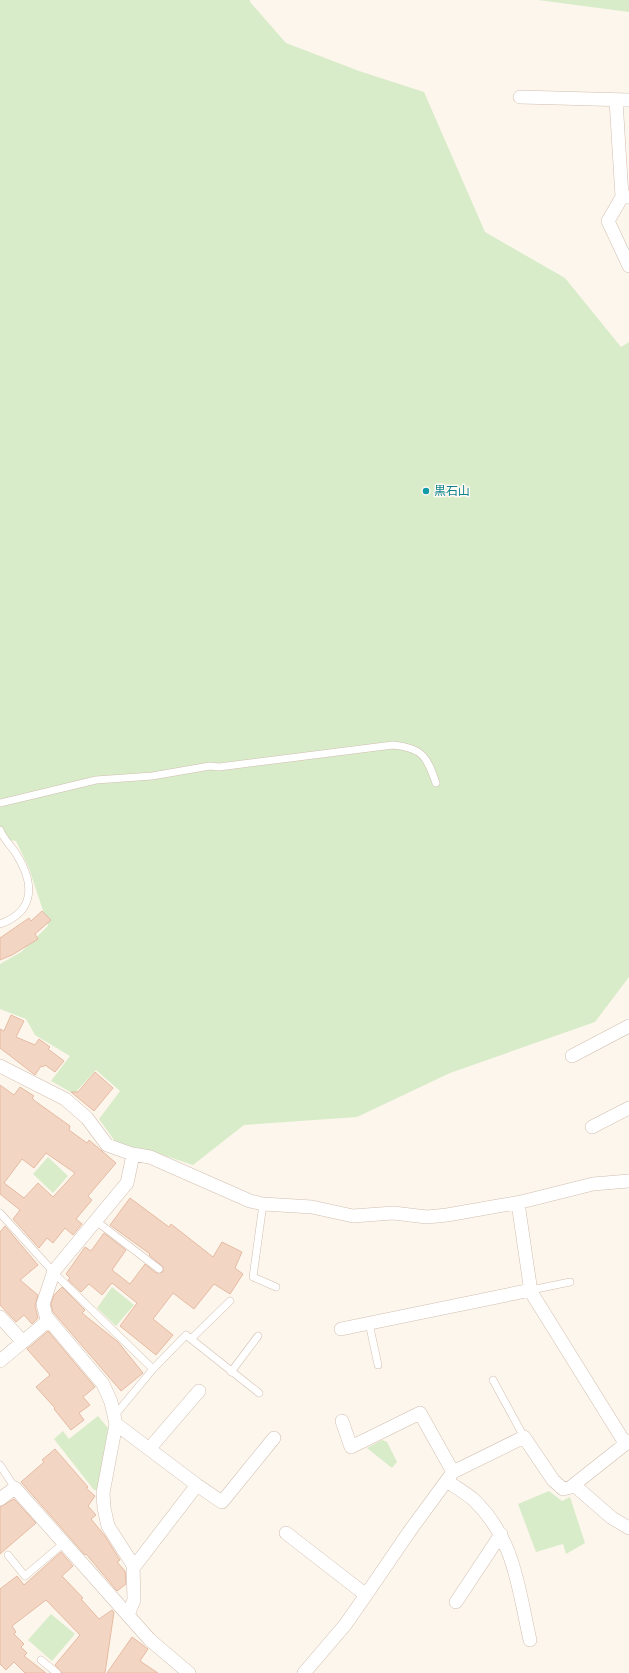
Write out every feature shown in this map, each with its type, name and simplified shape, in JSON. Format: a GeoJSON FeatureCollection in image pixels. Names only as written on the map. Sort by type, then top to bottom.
{"type":"FeatureCollection","features":[{"type":"Feature","properties":{"kind":"street"},"geometry":{"type":"LineString","coordinates":[[520,97],[629,100]]}},
{"type":"Feature","properties":{"kind":"street"},"geometry":{"type":"LineString","coordinates":[[616,100],[625,197],[608,221],[626,250],[629,266]]}},
{"type":"Feature","properties":{"kind":"street"},"geometry":{"type":"LineString","coordinates":[[572,1056],[629,1026]]}},
{"type":"Feature","properties":{"kind":"street"},"geometry":{"type":"LineString","coordinates":[[0,1066],[64,1099],[86,1118],[107,1145],[133,1155],[150,1157],[250,1201],[263,1204],[312,1207],[353,1216],[393,1213],[427,1217],[518,1203],[594,1184],[628,1183]]}},
{"type":"Feature","properties":{"kind":"street"},"geometry":{"type":"LineString","coordinates":[[592,1127],[629,1108]]}},
{"type":"Feature","properties":{"kind":"street"},"geometry":{"type":"LineString","coordinates":[[128,1615],[134,1600],[134,1567],[108,1526],[105,1518],[103,1493],[115,1419],[103,1384],[46,1316],[43,1304],[54,1271],[127,1183],[133,1155]]}},
{"type":"Feature","properties":{"kind":"street"},"geometry":{"type":"LineString","coordinates":[[304,1673],[345,1625],[409,1532],[450,1476],[524,1437],[553,1480],[563,1488],[571,1487],[627,1442],[531,1290],[518,1203]]}},
{"type":"Feature","properties":{"kind":"street"},"geometry":{"type":"LineString","coordinates":[[341,1329],[531,1290]]}},
{"type":"Feature","properties":{"kind":"street"},"geometry":{"type":"LineString","coordinates":[[0,1317],[23,1342]]}},
{"type":"Feature","properties":{"kind":"street"},"geometry":{"type":"LineString","coordinates":[[0,1360],[49,1320]]}},
{"type":"Feature","properties":{"kind":"street"},"geometry":{"type":"LineString","coordinates":[[150,1449],[199,1391]]}},
{"type":"Feature","properties":{"kind":"street"},"geometry":{"type":"LineString","coordinates":[[342,1421],[351,1447],[420,1413],[450,1476],[490,1517],[501,1534],[511,1556],[530,1640]]}},
{"type":"Feature","properties":{"kind":"street"},"geometry":{"type":"LineString","coordinates":[[115,1419],[150,1449],[222,1502],[274,1438]]}},
{"type":"Feature","properties":{"kind":"street"},"geometry":{"type":"LineString","coordinates":[[134,1567],[197,1485]]}},
{"type":"Feature","properties":{"kind":"street"},"geometry":{"type":"LineString","coordinates":[[574,1485],[612,1518],[629,1528]]}},
{"type":"Feature","properties":{"kind":"street"},"geometry":{"type":"LineString","coordinates":[[0,1499],[15,1488],[175,1668],[189,1673]]}},
{"type":"Feature","properties":{"kind":"street"},"geometry":{"type":"LineString","coordinates":[[286,1533],[366,1595]]}},
{"type":"Feature","properties":{"kind":"street"},"geometry":{"type":"LineString","coordinates":[[456,1602],[501,1534]]}},
{"type":"Feature","properties":{"kind":"lane"},"geometry":{"type":"LineString","coordinates":[[0,803],[96,780],[152,776],[210,766],[219,767],[393,745],[404,746],[418,752],[428,761],[436,783]]}},
{"type":"Feature","properties":{"kind":"lane"},"geometry":{"type":"LineString","coordinates":[[0,830],[16,853],[30,887],[27,903],[19,913],[7,922],[0,924]]}},
{"type":"Feature","properties":{"kind":"lane"},"geometry":{"type":"LineString","coordinates":[[263,1204],[253,1277],[276,1287]]}},
{"type":"Feature","properties":{"kind":"lane"},"geometry":{"type":"LineString","coordinates":[[0,1213],[54,1271],[153,1369]]}},
{"type":"Feature","properties":{"kind":"lane"},"geometry":{"type":"LineString","coordinates":[[96,1221],[159,1269]]}},
{"type":"Feature","properties":{"kind":"lane"},"geometry":{"type":"LineString","coordinates":[[531,1290],[570,1282]]}},
{"type":"Feature","properties":{"kind":"lane"},"geometry":{"type":"LineString","coordinates":[[191,1339],[230,1301]]}},
{"type":"Feature","properties":{"kind":"lane"},"geometry":{"type":"LineString","coordinates":[[369,1324],[378,1365]]}},
{"type":"Feature","properties":{"kind":"lane"},"geometry":{"type":"LineString","coordinates":[[115,1419],[153,1369],[186,1335],[230,1372],[259,1393]]}},
{"type":"Feature","properties":{"kind":"lane"},"geometry":{"type":"LineString","coordinates":[[230,1372],[258,1336]]}},
{"type":"Feature","properties":{"kind":"lane"},"geometry":{"type":"LineString","coordinates":[[493,1380],[524,1437]]}},
{"type":"Feature","properties":{"kind":"lane"},"geometry":{"type":"LineString","coordinates":[[0,1465],[15,1488]]}},
{"type":"Feature","properties":{"kind":"lane"},"geometry":{"type":"LineString","coordinates":[[8,1555],[25,1576],[64,1543]]}},
{"type":"Feature","properties":{"kind":"lane"},"geometry":{"type":"LineString","coordinates":[[41,1660],[57,1673]]}},
{"type":"Feature","properties":{"kind":"green space"},"geometry":{"type":"Polygon","coordinates":[[[0,0],[250,0],[250,2],[286,43],[359,71],[424,92],[485,232],[565,278],[621,347],[629,342],[629,977],[595,1022],[450,1073],[357,1117],[244,1125],[193,1165],[145,1149],[131,1147],[114,1140],[99,1119],[120,1091],[96,1070],[74,1094],[51,1081],[70,1056],[35,1035],[26,1019],[0,1009],[0,964],[21,952],[48,926],[29,868],[16,841],[0,839],[0,0]]]}},
{"type":"Feature","properties":{"kind":"green space"},"geometry":{"type":"Polygon","coordinates":[[[538,0],[629,0],[629,12],[538,0]]]}},
{"type":"Feature","properties":{"kind":"green space"},"geometry":{"type":"Polygon","coordinates":[[[48,1157],[68,1176],[53,1193],[33,1174],[48,1157]]]}},
{"type":"Feature","properties":{"kind":"green space"},"geometry":{"type":"Polygon","coordinates":[[[112,1287],[134,1305],[116,1326],[97,1308],[112,1287]]]}},
{"type":"Feature","properties":{"kind":"green space"},"geometry":{"type":"Polygon","coordinates":[[[98,1416],[108,1428],[99,1490],[94,1490],[54,1439],[63,1431],[69,1439],[98,1416]]]}},
{"type":"Feature","properties":{"kind":"green space"},"geometry":{"type":"Polygon","coordinates":[[[382,1440],[387,1442],[397,1462],[392,1468],[367,1448],[382,1440]]]}},
{"type":"Feature","properties":{"kind":"green space"},"geometry":{"type":"Polygon","coordinates":[[[549,1491],[562,1501],[570,1497],[585,1543],[566,1554],[563,1544],[536,1552],[518,1504],[549,1491]]]}},
{"type":"Feature","properties":{"kind":"green space"},"geometry":{"type":"Polygon","coordinates":[[[51,1614],[75,1634],[52,1661],[28,1640],[51,1614]]]}},
{"type":"Feature","properties":{"kind":"building"},"geometry":{"type":"Polygon","coordinates":[[[42,911],[51,920],[35,934],[38,939],[12,955],[0,960],[0,938],[29,918],[31,921],[42,911]]]}},
{"type":"Feature","properties":{"kind":"building"},"geometry":{"type":"Polygon","coordinates":[[[11,1015],[24,1021],[16,1037],[35,1045],[39,1039],[50,1047],[48,1049],[64,1061],[55,1072],[45,1065],[43,1067],[41,1066],[35,1075],[0,1048],[0,1029],[4,1031],[11,1015]]]}},
{"type":"Feature","properties":{"kind":"building"},"geometry":{"type":"Polygon","coordinates":[[[95,1072],[113,1088],[94,1111],[71,1092],[78,1092],[95,1072]]]}},
{"type":"Feature","properties":{"kind":"building"},"geometry":{"type":"Polygon","coordinates":[[[0,1085],[14,1095],[20,1087],[34,1096],[32,1098],[35,1101],[70,1126],[69,1130],[87,1143],[89,1140],[116,1163],[88,1196],[92,1200],[76,1219],[82,1224],[73,1235],[65,1228],[53,1243],[47,1238],[39,1248],[13,1219],[20,1210],[0,1194],[0,1085]],[[46,1153],[34,1168],[22,1159],[4,1183],[24,1198],[38,1183],[53,1197],[75,1173],[46,1153]]]}},
{"type":"Feature","properties":{"kind":"building"},"geometry":{"type":"Polygon","coordinates":[[[130,1198],[169,1227],[171,1224],[213,1257],[222,1242],[242,1252],[235,1268],[243,1274],[230,1294],[214,1284],[194,1309],[173,1293],[153,1319],[173,1335],[156,1355],[120,1326],[137,1303],[112,1283],[102,1295],[89,1284],[81,1292],[68,1280],[70,1278],[66,1274],[85,1247],[91,1251],[104,1233],[126,1250],[112,1270],[130,1284],[145,1264],[156,1273],[163,1272],[163,1267],[149,1255],[150,1254],[110,1225],[130,1198]]]}},
{"type":"Feature","properties":{"kind":"building"},"geometry":{"type":"Polygon","coordinates":[[[5,1226],[38,1265],[20,1280],[38,1295],[35,1306],[38,1318],[32,1324],[24,1315],[16,1322],[0,1305],[0,1232],[5,1226]]]}},
{"type":"Feature","properties":{"kind":"building"},"geometry":{"type":"Polygon","coordinates":[[[62,1287],[85,1310],[82,1313],[118,1342],[143,1373],[121,1391],[53,1312],[51,1304],[54,1295],[62,1287]]]}},
{"type":"Feature","properties":{"kind":"building"},"geometry":{"type":"Polygon","coordinates":[[[48,1331],[95,1387],[83,1397],[90,1405],[79,1413],[84,1420],[71,1430],[54,1409],[55,1408],[36,1387],[50,1375],[27,1349],[48,1331]]]}},
{"type":"Feature","properties":{"kind":"building"},"geometry":{"type":"Polygon","coordinates":[[[55,1449],[88,1487],[86,1488],[95,1496],[88,1506],[96,1515],[91,1519],[105,1536],[120,1560],[117,1562],[125,1571],[126,1584],[117,1591],[21,1482],[44,1462],[42,1460],[55,1449]]]}},
{"type":"Feature","properties":{"kind":"building"},"geometry":{"type":"Polygon","coordinates":[[[14,1499],[36,1523],[0,1554],[0,1507],[14,1499]]]}},
{"type":"Feature","properties":{"kind":"building"},"geometry":{"type":"Polygon","coordinates":[[[61,1552],[73,1566],[62,1576],[83,1598],[81,1599],[99,1619],[112,1610],[114,1612],[105,1673],[62,1673],[55,1665],[80,1635],[46,1600],[12,1626],[16,1632],[14,1634],[24,1644],[21,1647],[27,1653],[24,1656],[46,1673],[25,1673],[14,1662],[6,1670],[0,1664],[0,1589],[17,1576],[24,1585],[61,1552]]]}},
{"type":"Feature","properties":{"kind":"building"},"geometry":{"type":"Polygon","coordinates":[[[132,1637],[148,1649],[140,1661],[158,1673],[107,1673],[132,1637]]]}},
{"type":"Feature","properties":{"kind":"place","name":"黒石山"},"geometry":{"type":"Point","coordinates":[426,491]}}]}
